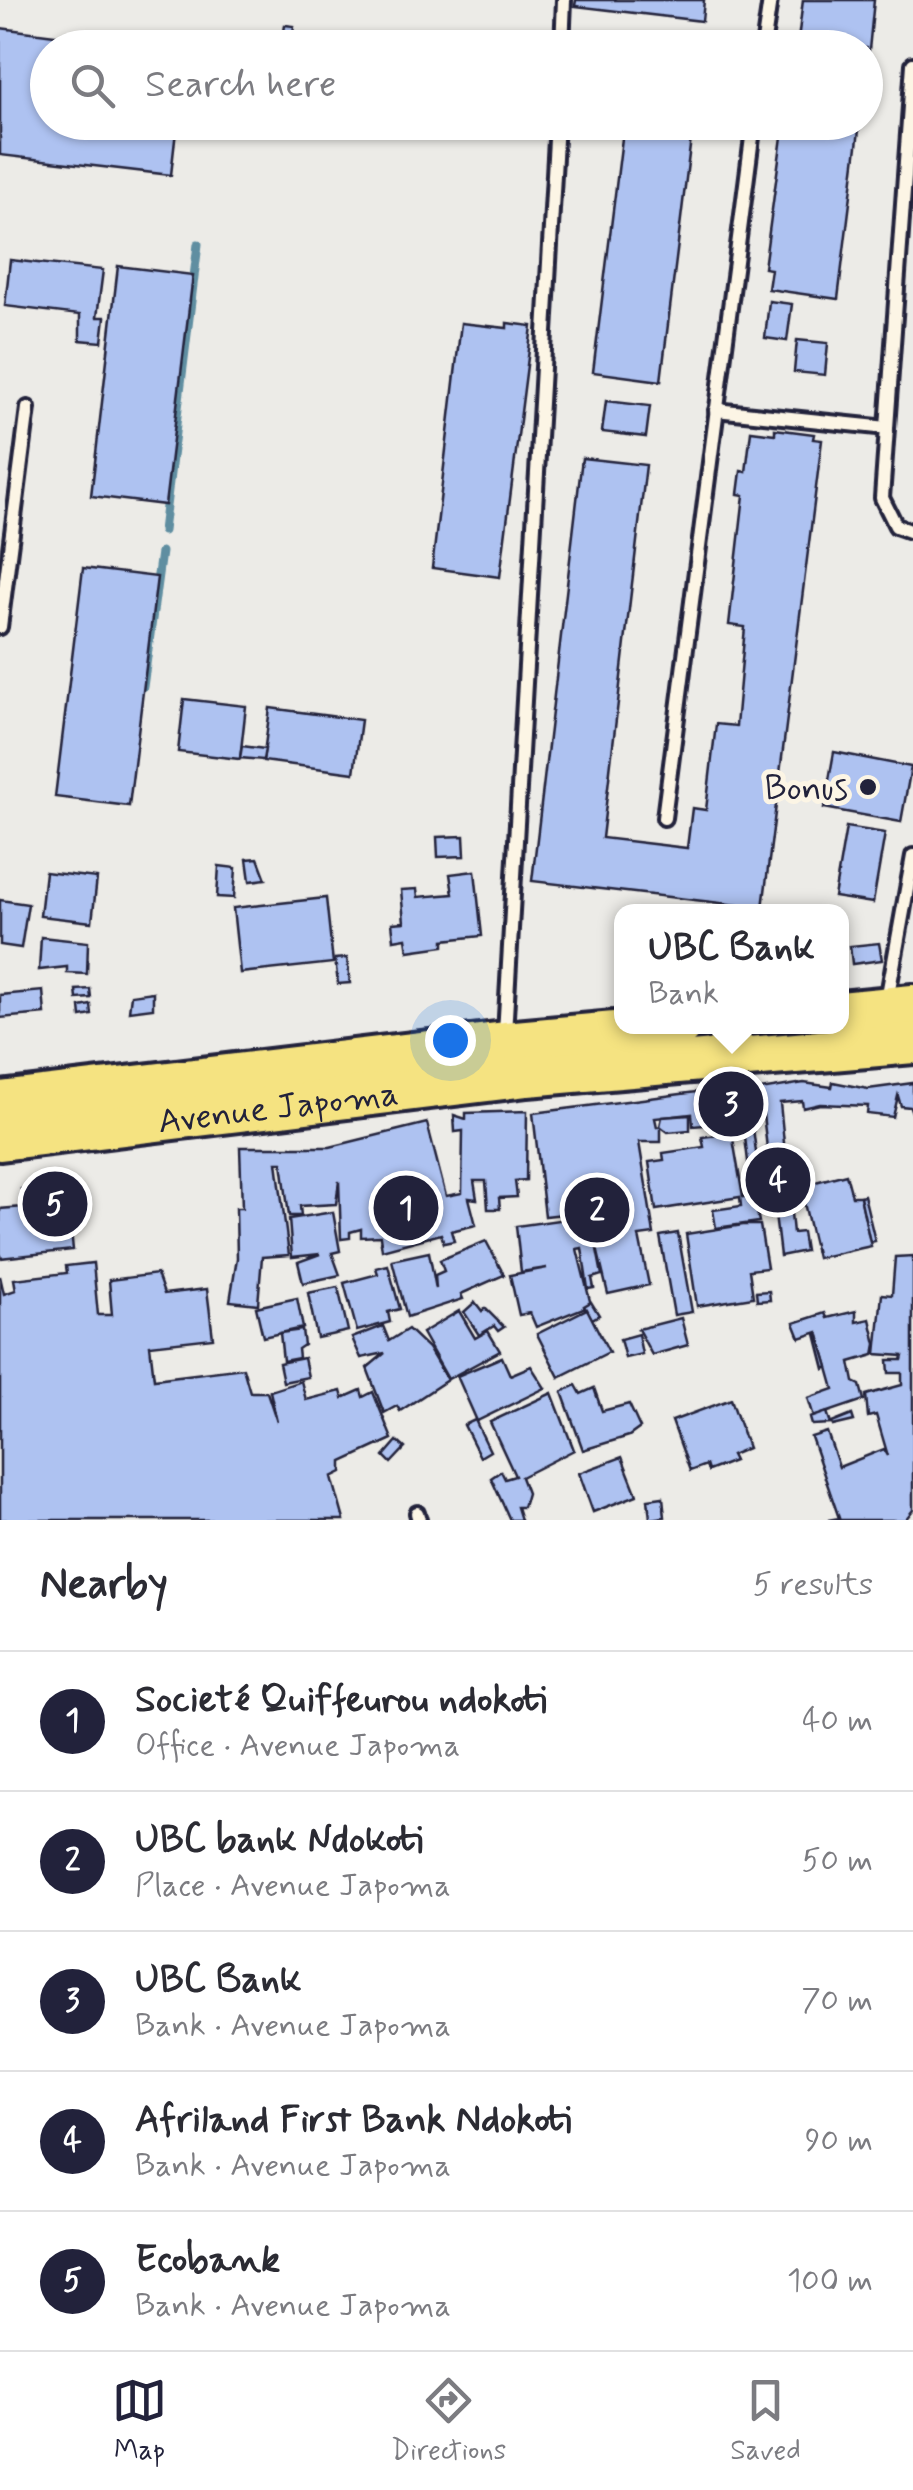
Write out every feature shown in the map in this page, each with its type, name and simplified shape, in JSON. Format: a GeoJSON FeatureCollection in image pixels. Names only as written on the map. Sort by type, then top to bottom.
{"type":"FeatureCollection","features":[{"type":"Feature","properties":{"kind":"main road"},"geometry":{"type":"LineString","coordinates":[[849,1014],[897,1026]]}},
{"type":"Feature","properties":{"kind":"main road","name":"Avenue Japoma"},"geometry":{"type":"LineString","coordinates":[[849,1032],[897,1026]]}},
{"type":"Feature","properties":{"kind":"main road","name":"Avenue Japoma"},"geometry":{"type":"LineString","coordinates":[[0,1102],[614,1032]]}},
{"type":"Feature","properties":{"kind":"main road","name":"Avenue Japoma"},"geometry":{"type":"LineString","coordinates":[[0,1140],[838,1034]]}},
{"type":"Feature","properties":{"kind":"lane"},"geometry":{"type":"LineString","coordinates":[[563,30],[564,0]]}},
{"type":"Feature","properties":{"kind":"lane"},"geometry":{"type":"LineString","coordinates":[[766,30],[770,0]]}},
{"type":"Feature","properties":{"kind":"lane"},"geometry":{"type":"LineString","coordinates":[[913,64],[882,498],[896,526],[913,532]]}},
{"type":"Feature","properties":{"kind":"lane"},"geometry":{"type":"LineString","coordinates":[[504,1042],[556,140]]}},
{"type":"Feature","properties":{"kind":"lane"},"geometry":{"type":"LineString","coordinates":[[664,818],[752,140]]}},
{"type":"Feature","properties":{"kind":"lane"},"geometry":{"type":"LineString","coordinates":[[0,627],[28,408]]}},
{"type":"Feature","properties":{"kind":"lane"},"geometry":{"type":"LineString","coordinates":[[716,410],[887,428]]}},
{"type":"Feature","properties":{"kind":"lane"},"geometry":{"type":"LineString","coordinates":[[897,1026],[913,856]]}},
{"type":"Feature","properties":{"kind":"building"},"geometry":{"type":"Polygon","coordinates":[[[576,0],[704,0],[702,21],[575,6],[576,0]]]}},
{"type":"Feature","properties":{"kind":"building"},"geometry":{"type":"Polygon","coordinates":[[[803,0],[874,0],[871,30],[799,30],[803,0]]]}},
{"type":"Feature","properties":{"kind":"building"},"geometry":{"type":"Polygon","coordinates":[[[0,28],[30,32],[30,140],[175,140],[171,175],[0,155],[0,28]]]}},
{"type":"Feature","properties":{"kind":"building"},"geometry":{"type":"Polygon","coordinates":[[[622,140],[691,140],[661,381],[593,372],[622,140]]]}},
{"type":"Feature","properties":{"kind":"building"},"geometry":{"type":"Polygon","coordinates":[[[782,140],[858,140],[838,299],[768,289],[771,269],[764,268],[782,140]]]}},
{"type":"Feature","properties":{"kind":"building"},"geometry":{"type":"Polygon","coordinates":[[[10,260],[103,270],[97,317],[105,317],[102,342],[80,340],[80,315],[5,306],[10,260]]]}},
{"type":"Feature","properties":{"kind":"building"},"geometry":{"type":"Polygon","coordinates":[[[118,266],[193,275],[165,505],[91,496],[118,266]]]}},
{"type":"Feature","properties":{"kind":"building"},"geometry":{"type":"Polygon","coordinates":[[[769,301],[792,304],[787,341],[765,338],[769,301]]]}},
{"type":"Feature","properties":{"kind":"building"},"geometry":{"type":"Polygon","coordinates":[[[461,323],[507,328],[507,323],[532,326],[500,577],[432,568],[461,323]]]}},
{"type":"Feature","properties":{"kind":"building"},"geometry":{"type":"Polygon","coordinates":[[[797,340],[828,343],[825,375],[794,372],[797,340]]]}},
{"type":"Feature","properties":{"kind":"building"},"geometry":{"type":"Polygon","coordinates":[[[606,401],[650,406],[646,437],[602,432],[606,401]]]}},
{"type":"Feature","properties":{"kind":"building"},"geometry":{"type":"Polygon","coordinates":[[[775,429],[814,434],[813,439],[822,440],[764,904],[729,904],[532,881],[582,458],[646,465],[602,838],[687,848],[692,808],[706,810],[716,724],[736,726],[745,627],[729,625],[744,495],[738,494],[741,471],[746,472],[751,431],[775,434],[775,429]]]}},
{"type":"Feature","properties":{"kind":"building"},"geometry":{"type":"Polygon","coordinates":[[[83,568],[157,577],[129,806],[55,797],[83,568]]]}},
{"type":"Feature","properties":{"kind":"building"},"geometry":{"type":"Polygon","coordinates":[[[184,699],[246,706],[240,759],[178,752],[184,699]]]}},
{"type":"Feature","properties":{"kind":"building"},"geometry":{"type":"Polygon","coordinates":[[[270,708],[361,720],[354,773],[263,761],[270,708]]]}},
{"type":"Feature","properties":{"kind":"building"},"geometry":{"type":"Polygon","coordinates":[[[242,746],[265,749],[263,760],[240,758],[242,746]]]}},
{"type":"Feature","properties":{"kind":"building","name":"Bonus"},"geometry":{"type":"Polygon","coordinates":[[[834,752],[911,767],[901,822],[824,808],[834,752]]]}},
{"type":"Feature","properties":{"kind":"building"},"geometry":{"type":"Polygon","coordinates":[[[846,827],[885,833],[873,903],[834,897],[846,827]]]}},
{"type":"Feature","properties":{"kind":"building"},"geometry":{"type":"Polygon","coordinates":[[[464,836],[465,856],[438,857],[437,837],[464,836]]]}},
{"type":"Feature","properties":{"kind":"building"},"geometry":{"type":"Polygon","coordinates":[[[258,858],[266,879],[250,881],[247,859],[258,858]]]}},
{"type":"Feature","properties":{"kind":"building"},"geometry":{"type":"Polygon","coordinates":[[[219,866],[236,868],[234,898],[217,897],[219,866]]]}},
{"type":"Feature","properties":{"kind":"building"},"geometry":{"type":"Polygon","coordinates":[[[475,871],[482,936],[444,940],[444,946],[408,951],[406,938],[394,940],[392,923],[404,922],[401,890],[417,889],[418,897],[453,894],[450,874],[475,871]]]}},
{"type":"Feature","properties":{"kind":"building"},"geometry":{"type":"Polygon","coordinates":[[[45,872],[97,878],[92,922],[40,916],[45,872]]]}},
{"type":"Feature","properties":{"kind":"building"},"geometry":{"type":"Polygon","coordinates":[[[326,898],[333,963],[240,973],[233,908],[326,898]]]}},
{"type":"Feature","properties":{"kind":"building"},"geometry":{"type":"Polygon","coordinates":[[[0,900],[28,904],[21,948],[0,945],[0,900]]]}},
{"type":"Feature","properties":{"kind":"building"},"geometry":{"type":"Polygon","coordinates":[[[41,937],[88,942],[87,974],[67,973],[67,967],[39,970],[41,937]]]}},
{"type":"Feature","properties":{"kind":"building"},"geometry":{"type":"Polygon","coordinates":[[[879,943],[882,960],[852,964],[850,946],[879,943]]]}},
{"type":"Feature","properties":{"kind":"building"},"geometry":{"type":"Polygon","coordinates":[[[347,958],[350,983],[338,984],[335,959],[347,958]]]}},
{"type":"Feature","properties":{"kind":"building"},"geometry":{"type":"Polygon","coordinates":[[[90,989],[91,998],[77,999],[76,990],[90,989]]]}},
{"type":"Feature","properties":{"kind":"building"},"geometry":{"type":"Polygon","coordinates":[[[43,991],[45,1014],[0,1018],[0,995],[43,991]]]}},
{"type":"Feature","properties":{"kind":"building"},"geometry":{"type":"Polygon","coordinates":[[[153,992],[153,1008],[129,1011],[131,995],[153,992]]]}},
{"type":"Feature","properties":{"kind":"building"},"geometry":{"type":"Polygon","coordinates":[[[91,1005],[92,1015],[81,1017],[80,1007],[91,1005]]]}},
{"type":"Feature","properties":{"kind":"building"},"geometry":{"type":"Polygon","coordinates":[[[833,1082],[868,1089],[913,1083],[913,1115],[910,1107],[901,1106],[898,1096],[893,1117],[867,1114],[868,1106],[820,1104],[803,1108],[802,1101],[780,1103],[793,1233],[802,1232],[805,1251],[780,1256],[760,1090],[804,1083],[832,1087],[833,1082]]]}},
{"type":"Feature","properties":{"kind":"building"},"geometry":{"type":"Polygon","coordinates":[[[728,1088],[728,1092],[748,1088],[758,1168],[749,1169],[743,1122],[693,1126],[692,1114],[655,1118],[657,1127],[661,1126],[661,1142],[639,1142],[654,1234],[639,1236],[649,1285],[608,1294],[596,1244],[602,1275],[592,1278],[594,1288],[588,1289],[582,1248],[577,1249],[591,1305],[536,1327],[530,1313],[519,1315],[510,1275],[547,1268],[521,1272],[516,1226],[573,1218],[572,1213],[545,1216],[533,1113],[728,1088]]]}},
{"type":"Feature","properties":{"kind":"building"},"geometry":{"type":"Polygon","coordinates":[[[527,1111],[526,1180],[515,1181],[517,1197],[499,1198],[500,1209],[488,1209],[486,1181],[474,1181],[477,1199],[469,1198],[476,1225],[451,1231],[454,1241],[444,1243],[441,1234],[382,1250],[380,1236],[361,1237],[361,1229],[350,1232],[350,1238],[341,1239],[339,1181],[336,1204],[300,1206],[301,1216],[289,1216],[282,1162],[277,1162],[289,1255],[262,1257],[258,1304],[230,1301],[237,1258],[236,1208],[242,1208],[240,1147],[330,1147],[427,1123],[446,1196],[462,1193],[463,1131],[455,1132],[454,1115],[466,1119],[466,1113],[527,1111]]]}},
{"type":"Feature","properties":{"kind":"building"},"geometry":{"type":"Polygon","coordinates":[[[690,1115],[690,1130],[668,1132],[660,1126],[662,1117],[690,1115]]]}},
{"type":"Feature","properties":{"kind":"building"},"geometry":{"type":"Polygon","coordinates":[[[732,1133],[743,1197],[754,1195],[759,1222],[716,1228],[713,1210],[741,1206],[740,1197],[656,1210],[649,1162],[664,1160],[663,1153],[704,1147],[702,1137],[732,1133]]]}},
{"type":"Feature","properties":{"kind":"building"},"geometry":{"type":"Polygon","coordinates":[[[846,1174],[852,1196],[860,1196],[871,1246],[817,1258],[800,1186],[846,1174]]]}},
{"type":"Feature","properties":{"kind":"building"},"geometry":{"type":"Polygon","coordinates":[[[38,1187],[39,1205],[68,1202],[73,1250],[0,1258],[0,1209],[23,1207],[21,1189],[38,1187]]]}},
{"type":"Feature","properties":{"kind":"building"},"geometry":{"type":"Polygon","coordinates":[[[864,1195],[875,1241],[870,1242],[860,1196],[864,1195]]]}},
{"type":"Feature","properties":{"kind":"building"},"geometry":{"type":"Polygon","coordinates":[[[333,1212],[340,1251],[332,1253],[340,1275],[303,1283],[298,1262],[320,1254],[292,1257],[289,1219],[333,1212]]]}},
{"type":"Feature","properties":{"kind":"building"},"geometry":{"type":"Polygon","coordinates":[[[760,1225],[767,1268],[749,1270],[753,1297],[697,1306],[686,1234],[760,1225]]]}},
{"type":"Feature","properties":{"kind":"building"},"geometry":{"type":"Polygon","coordinates":[[[678,1233],[692,1312],[674,1315],[660,1236],[678,1233]]]}},
{"type":"Feature","properties":{"kind":"building"},"geometry":{"type":"Polygon","coordinates":[[[486,1241],[504,1275],[461,1294],[463,1299],[407,1317],[392,1260],[429,1252],[436,1289],[435,1275],[444,1271],[440,1260],[486,1241]]]}},
{"type":"Feature","properties":{"kind":"building"},"geometry":{"type":"Polygon","coordinates":[[[913,1256],[913,1510],[905,1520],[828,1520],[839,1518],[811,1437],[827,1432],[839,1467],[884,1449],[888,1456],[876,1415],[868,1417],[866,1395],[902,1385],[902,1373],[889,1373],[888,1360],[902,1360],[903,1356],[876,1354],[882,1294],[892,1295],[895,1257],[913,1256]]]}},
{"type":"Feature","properties":{"kind":"building"},"geometry":{"type":"Polygon","coordinates":[[[93,1263],[98,1315],[112,1315],[109,1280],[157,1274],[164,1294],[207,1289],[213,1338],[150,1345],[154,1379],[243,1368],[250,1392],[267,1392],[277,1422],[270,1391],[301,1381],[306,1400],[341,1391],[343,1398],[361,1390],[363,1397],[373,1392],[392,1439],[342,1462],[342,1472],[332,1477],[344,1520],[0,1520],[0,1276],[4,1294],[16,1290],[14,1279],[67,1273],[66,1266],[93,1263]]]}},
{"type":"Feature","properties":{"kind":"building"},"geometry":{"type":"Polygon","coordinates":[[[388,1265],[400,1309],[388,1312],[390,1322],[357,1331],[344,1283],[378,1274],[376,1268],[388,1265]]]}},
{"type":"Feature","properties":{"kind":"building"},"geometry":{"type":"Polygon","coordinates":[[[338,1287],[348,1331],[317,1338],[308,1293],[338,1287]]]}},
{"type":"Feature","properties":{"kind":"building"},"geometry":{"type":"Polygon","coordinates":[[[769,1291],[770,1300],[757,1301],[756,1292],[769,1291]]]}},
{"type":"Feature","properties":{"kind":"building"},"geometry":{"type":"Polygon","coordinates":[[[297,1298],[303,1328],[263,1337],[256,1307],[297,1298]]]}},
{"type":"Feature","properties":{"kind":"building"},"geometry":{"type":"Polygon","coordinates":[[[475,1302],[504,1327],[498,1331],[494,1326],[479,1335],[464,1312],[475,1302]]]}},
{"type":"Feature","properties":{"kind":"building"},"geometry":{"type":"Polygon","coordinates":[[[591,1302],[599,1315],[592,1319],[584,1306],[591,1302]]]}},
{"type":"Feature","properties":{"kind":"building"},"geometry":{"type":"Polygon","coordinates":[[[587,1309],[609,1352],[559,1377],[537,1334],[587,1309]]]}},
{"type":"Feature","properties":{"kind":"building"},"geometry":{"type":"Polygon","coordinates":[[[459,1311],[475,1338],[488,1331],[500,1351],[448,1379],[422,1333],[459,1311]]]}},
{"type":"Feature","properties":{"kind":"building"},"geometry":{"type":"Polygon","coordinates":[[[856,1311],[856,1322],[870,1319],[876,1344],[874,1355],[850,1362],[854,1382],[860,1385],[864,1400],[814,1417],[808,1398],[834,1389],[818,1332],[800,1338],[794,1323],[825,1313],[827,1318],[856,1311]]]}},
{"type":"Feature","properties":{"kind":"building"},"geometry":{"type":"Polygon","coordinates":[[[681,1318],[688,1345],[652,1355],[638,1329],[681,1318]]]}},
{"type":"Feature","properties":{"kind":"building"},"geometry":{"type":"Polygon","coordinates":[[[383,1326],[389,1341],[408,1329],[428,1348],[447,1380],[400,1411],[397,1406],[384,1413],[367,1368],[385,1353],[361,1358],[352,1338],[383,1326]]]}},
{"type":"Feature","properties":{"kind":"building"},"geometry":{"type":"Polygon","coordinates":[[[302,1330],[304,1345],[298,1349],[299,1358],[283,1361],[280,1333],[302,1330]]]}},
{"type":"Feature","properties":{"kind":"building"},"geometry":{"type":"Polygon","coordinates":[[[638,1334],[642,1354],[625,1358],[620,1339],[638,1334]]]}},
{"type":"Feature","properties":{"kind":"building"},"geometry":{"type":"Polygon","coordinates":[[[816,1334],[828,1367],[825,1369],[816,1334]]]}},
{"type":"Feature","properties":{"kind":"building"},"geometry":{"type":"Polygon","coordinates":[[[502,1357],[510,1375],[531,1366],[545,1388],[477,1421],[457,1376],[502,1357]]]}},
{"type":"Feature","properties":{"kind":"building"},"geometry":{"type":"Polygon","coordinates":[[[304,1358],[308,1377],[283,1382],[279,1363],[304,1358]]]}},
{"type":"Feature","properties":{"kind":"building"},"geometry":{"type":"Polygon","coordinates":[[[576,1385],[581,1394],[594,1388],[602,1411],[629,1404],[640,1428],[629,1436],[583,1450],[562,1392],[576,1385]]]}},
{"type":"Feature","properties":{"kind":"building"},"geometry":{"type":"Polygon","coordinates":[[[552,1393],[574,1450],[521,1477],[527,1493],[523,1507],[517,1507],[521,1520],[510,1520],[491,1478],[501,1471],[505,1479],[515,1476],[490,1422],[552,1393]]]}},
{"type":"Feature","properties":{"kind":"building"},"geometry":{"type":"Polygon","coordinates":[[[731,1399],[748,1448],[731,1455],[734,1461],[708,1471],[706,1465],[690,1471],[672,1421],[731,1399]]]}},
{"type":"Feature","properties":{"kind":"building"},"geometry":{"type":"Polygon","coordinates":[[[827,1412],[831,1424],[812,1425],[810,1418],[827,1412]]]}},
{"type":"Feature","properties":{"kind":"building"},"geometry":{"type":"Polygon","coordinates":[[[852,1415],[854,1421],[833,1426],[832,1423],[852,1415]]]}},
{"type":"Feature","properties":{"kind":"building"},"geometry":{"type":"Polygon","coordinates":[[[475,1420],[490,1451],[480,1457],[464,1425],[475,1420]]]}},
{"type":"Feature","properties":{"kind":"building"},"geometry":{"type":"Polygon","coordinates":[[[397,1441],[405,1448],[391,1463],[384,1456],[397,1441]]]}},
{"type":"Feature","properties":{"kind":"building"},"geometry":{"type":"Polygon","coordinates":[[[622,1457],[637,1495],[593,1512],[579,1473],[622,1457]]]}},
{"type":"Feature","properties":{"kind":"building"},"geometry":{"type":"Polygon","coordinates":[[[663,1497],[665,1517],[650,1519],[648,1499],[663,1497]]]}},
{"type":"Feature","properties":{"kind":"waterway"},"geometry":{"type":"LineString","coordinates":[[163,531],[198,244]]}},
{"type":"Feature","properties":{"kind":"waterway"},"geometry":{"type":"LineString","coordinates":[[143,687],[161,552]]}},
{"type":"Feature","properties":{"kind":"place","name":"Bonus"},"geometry":{"type":"Point","coordinates":[868,787]}},
{"type":"Feature","properties":{"kind":"place","name":"UBC Bank"},"geometry":{"type":"Point","coordinates":[731,1104]}},
{"type":"Feature","properties":{"kind":"place","name":"Afriland First Bank Ndokoti"},"geometry":{"type":"Point","coordinates":[778,1180]}},
{"type":"Feature","properties":{"kind":"place","name":"Ecobank"},"geometry":{"type":"Point","coordinates":[55,1204]}},
{"type":"Feature","properties":{"kind":"place","name":"Societé Quiffeurou ndokoti"},"geometry":{"type":"Point","coordinates":[406,1208]}},
{"type":"Feature","properties":{"kind":"place","name":"UBC bank Ndokoti"},"geometry":{"type":"Point","coordinates":[597,1210]}}]}
